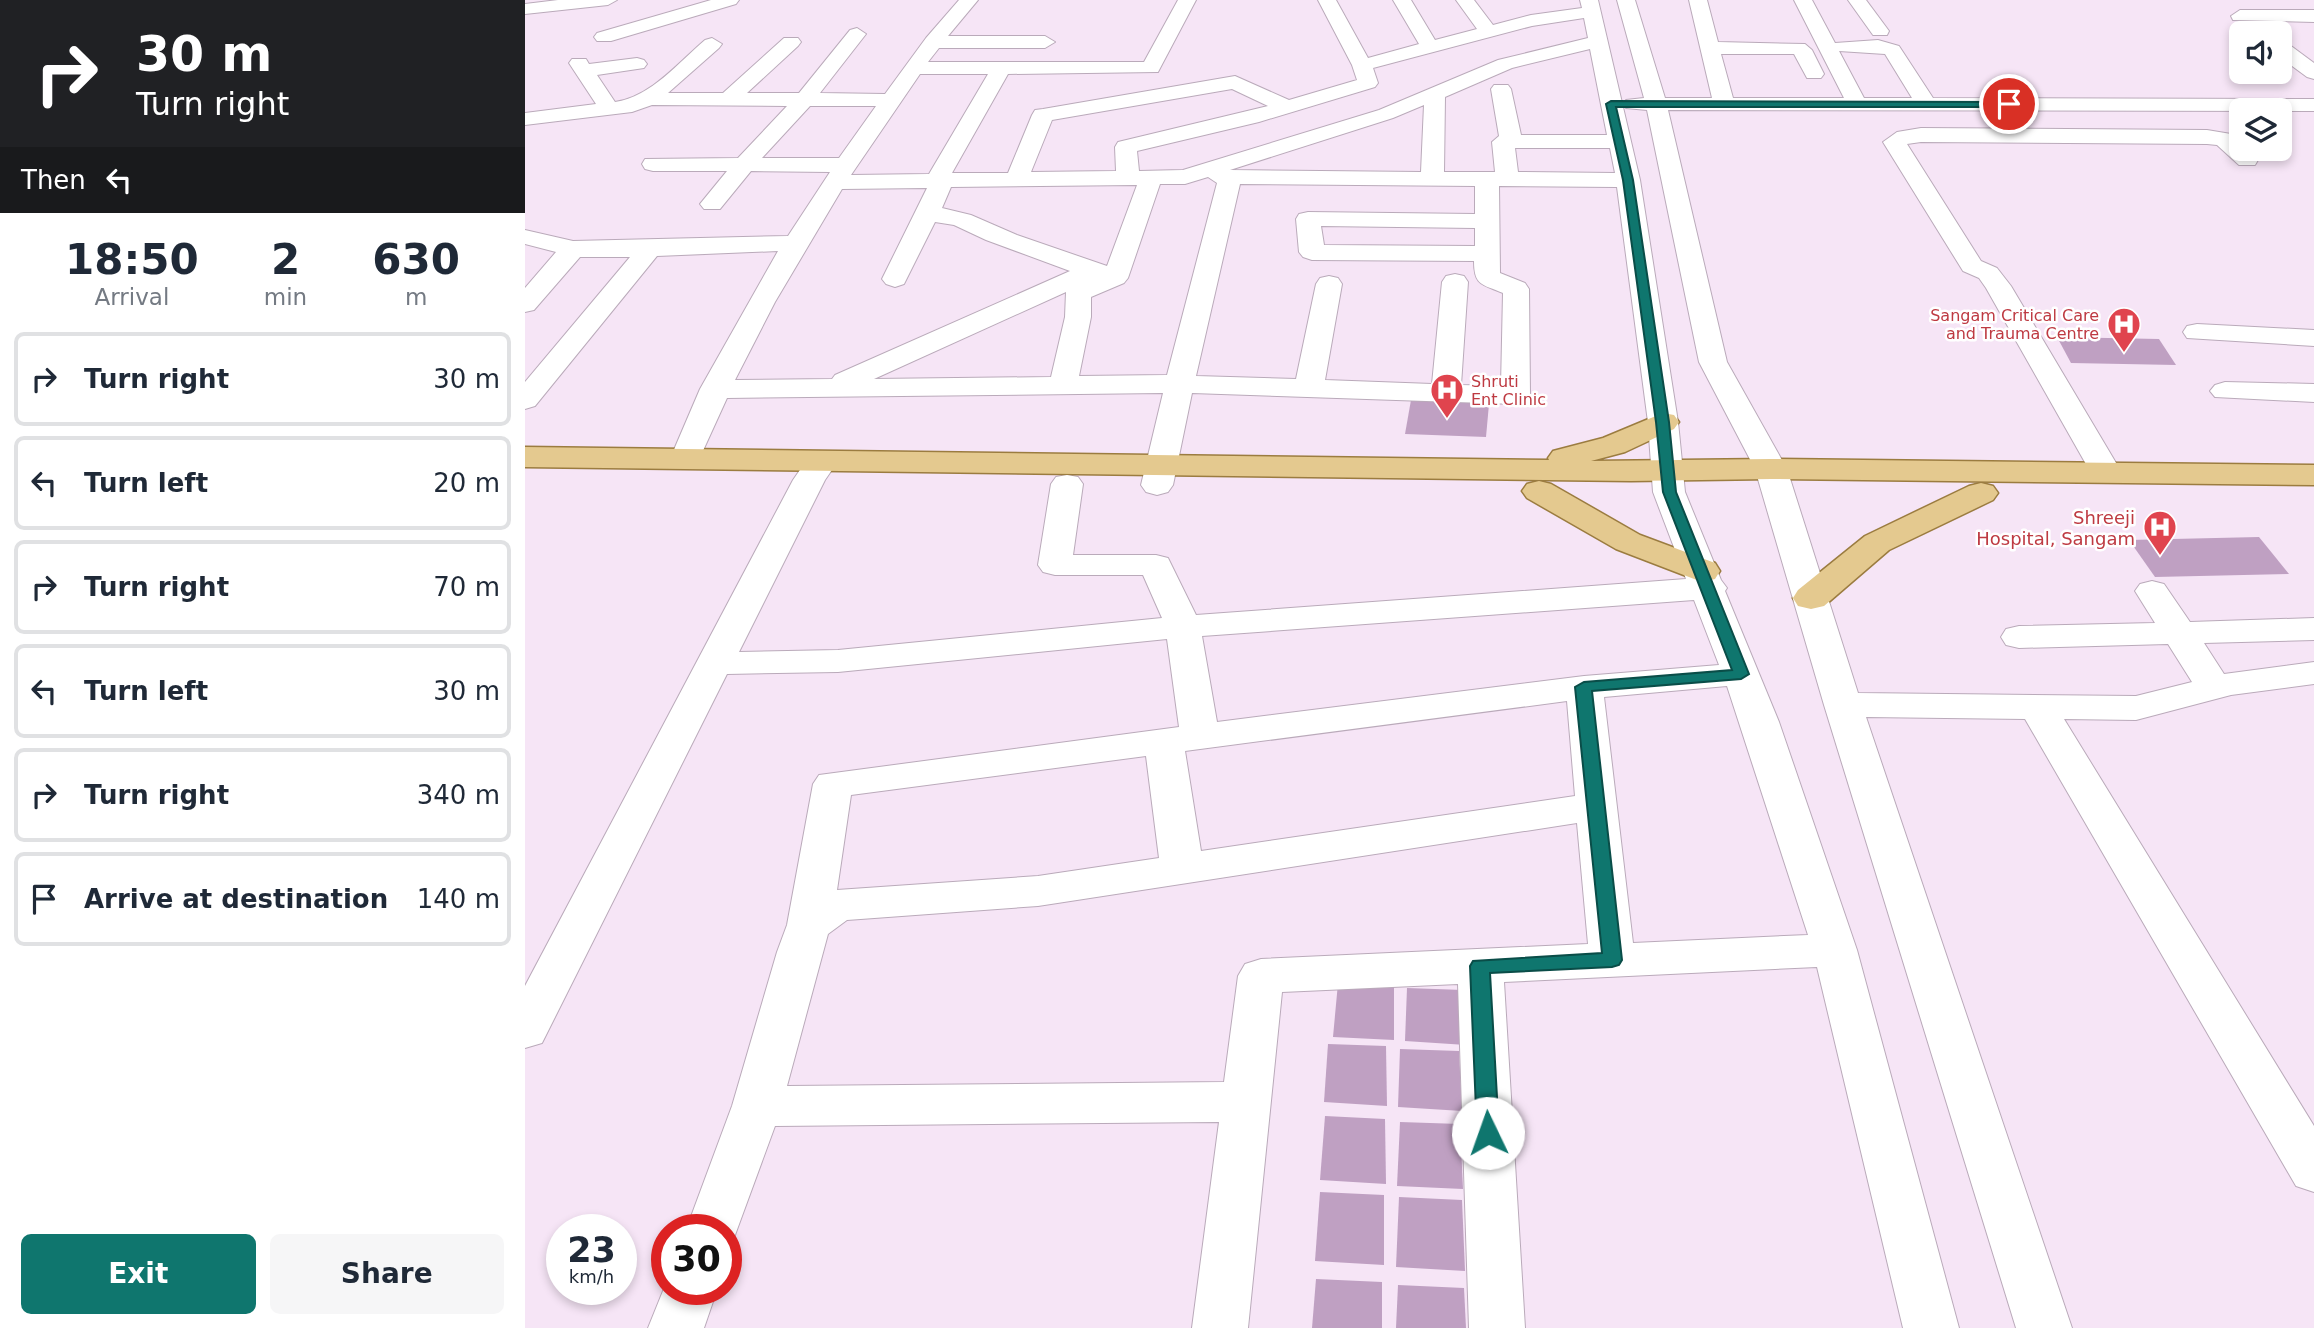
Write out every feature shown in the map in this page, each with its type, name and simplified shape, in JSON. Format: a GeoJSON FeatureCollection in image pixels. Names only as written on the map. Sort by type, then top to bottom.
{"type":"FeatureCollection","features":[{"type":"Feature","properties":{"kind":"main road"},"geometry":{"type":"LineString","coordinates":[[1534,480],[1663,422]]}},
{"type":"Feature","properties":{"kind":"main road"},"geometry":{"type":"LineString","coordinates":[[525,457],[685,459],[815,471],[1066,484],[1159,475]]}},
{"type":"Feature","properties":{"kind":"main road"},"geometry":{"type":"LineString","coordinates":[[525,475],[815,471],[1775,481],[2106,473],[2314,475]]}},
{"type":"Feature","properties":{"kind":"main road"},"geometry":{"type":"LineString","coordinates":[[1534,480],[1628,542],[1706,580]]}},
{"type":"Feature","properties":{"kind":"main road"},"geometry":{"type":"LineString","coordinates":[[1775,481],[1981,494],[2314,496]]}},
{"type":"Feature","properties":{"kind":"main road"},"geometry":{"type":"LineString","coordinates":[[1811,598],[1877,543],[1981,494]]}},
{"type":"Feature","properties":{"kind":"street"},"geometry":{"type":"LineString","coordinates":[[525,9],[608,0]]}},
{"type":"Feature","properties":{"kind":"street"},"geometry":{"type":"LineString","coordinates":[[604,37],[730,0]]}},
{"type":"Feature","properties":{"kind":"street"},"geometry":{"type":"LineString","coordinates":[[685,459],[714,389],[796,243],[890,100],[933,42],[969,0]]}},
{"type":"Feature","properties":{"kind":"street"},"geometry":{"type":"LineString","coordinates":[[914,68],[1151,68],[1187,0]]}},
{"type":"Feature","properties":{"kind":"street"},"geometry":{"type":"LineString","coordinates":[[1063,385],[1078,317],[1078,293],[1104,274],[1139,177],[1126,147],[1288,108],[1368,83],[1327,0]]}},
{"type":"Feature","properties":{"kind":"street"},"geometry":{"type":"LineString","coordinates":[[1402,0],[1430,47]]}},
{"type":"Feature","properties":{"kind":"street"},"geometry":{"type":"LineString","coordinates":[[1465,0],[1489,32]]}},
{"type":"Feature","properties":{"kind":"street"},"geometry":{"type":"LineString","coordinates":[[1626,0],[1655,104],[1713,362],[1775,481],[1843,705],[2044,1328]]}},
{"type":"Feature","properties":{"kind":"street"},"geometry":{"type":"LineString","coordinates":[[1698,0],[1724,104]]}},
{"type":"Feature","properties":{"kind":"street"},"geometry":{"type":"LineString","coordinates":[[1803,0],[1857,104]]}},
{"type":"Feature","properties":{"kind":"street"},"geometry":{"type":"LineString","coordinates":[[1857,0],[1880,31]]}},
{"type":"Feature","properties":{"kind":"street"},"geometry":{"type":"LineString","coordinates":[[1361,65],[1589,6],[1628,180],[1663,422],[1668,481],[1761,722],[1835,950],[1931,1328]]}},
{"type":"Feature","properties":{"kind":"street"},"geometry":{"type":"LineString","coordinates":[[2247,21],[2235,12],[2314,16]]}},
{"type":"Feature","properties":{"kind":"street"},"geometry":{"type":"LineString","coordinates":[[1902,31],[1880,31],[1838,38],[1892,50],[1926,104]]}},
{"type":"Feature","properties":{"kind":"street"},"geometry":{"type":"LineString","coordinates":[[712,204],[763,142],[805,99],[857,34]]}},
{"type":"Feature","properties":{"kind":"street"},"geometry":{"type":"LineString","coordinates":[[1185,177],[1386,114],[1505,64],[1597,41]]}},
{"type":"Feature","properties":{"kind":"street"},"geometry":{"type":"LineString","coordinates":[[933,42],[1070,42]]}},
{"type":"Feature","properties":{"kind":"street"},"geometry":{"type":"LineString","coordinates":[[730,98],[791,43]]}},
{"type":"Feature","properties":{"kind":"street"},"geometry":{"type":"LineString","coordinates":[[1138,43],[1165,43]]}},
{"type":"Feature","properties":{"kind":"street"},"geometry":{"type":"LineString","coordinates":[[526,118],[632,106],[649,99],[712,44]]}},
{"type":"Feature","properties":{"kind":"street"},"geometry":{"type":"LineString","coordinates":[[2292,47],[2314,74]]}},
{"type":"Feature","properties":{"kind":"street"},"geometry":{"type":"LineString","coordinates":[[1710,48],[1798,48],[1802,50],[1814,74]]}},
{"type":"Feature","properties":{"kind":"street"},"geometry":{"type":"LineString","coordinates":[[610,108],[582,66],[638,64]]}},
{"type":"Feature","properties":{"kind":"street"},"geometry":{"type":"LineString","coordinates":[[895,279],[927,215],[939,181],[1001,68]]}},
{"type":"Feature","properties":{"kind":"street"},"geometry":{"type":"LineString","coordinates":[[1017,179],[1043,115],[1235,82],[1288,108]]}},
{"type":"Feature","properties":{"kind":"street"},"geometry":{"type":"LineString","coordinates":[[1501,89],[1511,142]]}},
{"type":"Feature","properties":{"kind":"street"},"geometry":{"type":"LineString","coordinates":[[1432,179],[1435,94]]}},
{"type":"Feature","properties":{"kind":"street"},"geometry":{"type":"LineString","coordinates":[[1036,98],[1074,97],[1075,110]]}},
{"type":"Feature","properties":{"kind":"street"},"geometry":{"type":"LineString","coordinates":[[985,99],[1010,98]]}},
{"type":"Feature","properties":{"kind":"street"},"geometry":{"type":"LineString","coordinates":[[649,99],[890,100]]}},
{"type":"Feature","properties":{"kind":"street"},"geometry":{"type":"LineString","coordinates":[[1611,104],[2314,105]]}},
{"type":"Feature","properties":{"kind":"street"},"geometry":{"type":"LineString","coordinates":[[2106,473],[1997,286],[1988,273],[1972,266],[1894,142],[1921,135],[2207,137],[2223,139],[2229,144]]}},
{"type":"Feature","properties":{"kind":"street"},"geometry":{"type":"LineString","coordinates":[[714,389],[1179,384],[1515,395],[1516,289],[1487,277],[1487,221],[1503,142],[1619,141]]}},
{"type":"Feature","properties":{"kind":"street"},"geometry":{"type":"LineString","coordinates":[[653,164],[747,164],[939,181],[1139,177],[1628,180]]}},
{"type":"Feature","properties":{"kind":"street"},"geometry":{"type":"LineString","coordinates":[[1159,475],[1201,287],[1230,177]]}},
{"type":"Feature","properties":{"kind":"street"},"geometry":{"type":"LineString","coordinates":[[927,215],[950,214],[960,217],[994,234],[1104,274]]}},
{"type":"Feature","properties":{"kind":"street"},"geometry":{"type":"LineString","coordinates":[[1487,221],[1308,219],[1312,252],[1487,254]]}},
{"type":"Feature","properties":{"kind":"street"},"geometry":{"type":"LineString","coordinates":[[526,238],[573,249],[796,243]]}},
{"type":"Feature","properties":{"kind":"street"},"geometry":{"type":"LineString","coordinates":[[525,304],[573,249]]}},
{"type":"Feature","properties":{"kind":"street"},"geometry":{"type":"LineString","coordinates":[[525,400],[650,249]]}},
{"type":"Feature","properties":{"kind":"street"},"geometry":{"type":"LineString","coordinates":[[829,387],[1104,274]]}},
{"type":"Feature","properties":{"kind":"street"},"geometry":{"type":"LineString","coordinates":[[1446,393],[1455,282]]}},
{"type":"Feature","properties":{"kind":"street"},"geometry":{"type":"LineString","coordinates":[[1309,388],[1329,284]]}},
{"type":"Feature","properties":{"kind":"street"},"geometry":{"type":"LineString","coordinates":[[2197,332],[2314,338]]}},
{"type":"Feature","properties":{"kind":"street"},"geometry":{"type":"LineString","coordinates":[[2225,391],[2314,393]]}},
{"type":"Feature","properties":{"kind":"street"},"geometry":{"type":"LineString","coordinates":[[525,1030],[815,471]]}},
{"type":"Feature","properties":{"kind":"street"},"geometry":{"type":"LineString","coordinates":[[1066,484],[1055,565],[1156,565],[1183,626],[1182,869]]}},
{"type":"Feature","properties":{"kind":"street"},"geometry":{"type":"LineString","coordinates":[[714,663],[838,661],[1183,626],[1706,580]]}},
{"type":"Feature","properties":{"kind":"street"},"geometry":{"type":"LineString","coordinates":[[2152,591],[2215,688]]}},
{"type":"Feature","properties":{"kind":"street"},"geometry":{"type":"LineString","coordinates":[[2019,637],[2314,629]]}},
{"type":"Feature","properties":{"kind":"street"},"geometry":{"type":"LineString","coordinates":[[1843,705],[2136,708],[2215,688],[2314,673]]}},
{"type":"Feature","properties":{"kind":"street"},"geometry":{"type":"LineString","coordinates":[[718,1214],[757,1106],[799,952],[809,925],[833,783],[1584,687],[1741,674]]}},
{"type":"Feature","properties":{"kind":"street"},"geometry":{"type":"LineString","coordinates":[[1584,687],[1612,960]]}},
{"type":"Feature","properties":{"kind":"street"},"geometry":{"type":"LineString","coordinates":[[2037,706],[2297,1112],[2314,1171]]}},
{"type":"Feature","properties":{"kind":"street"},"geometry":{"type":"LineString","coordinates":[[809,925],[837,905],[1038,891],[1596,806]]}},
{"type":"Feature","properties":{"kind":"street"},"geometry":{"type":"LineString","coordinates":[[1220,1328],[1261,976],[1835,950]]}},
{"type":"Feature","properties":{"kind":"street"},"geometry":{"type":"LineString","coordinates":[[1480,966],[1497,1328]]}},
{"type":"Feature","properties":{"kind":"street"},"geometry":{"type":"LineString","coordinates":[[757,1106],[1247,1102]]}},
{"type":"Feature","properties":{"kind":"street"},"geometry":{"type":"LineString","coordinates":[[676,1328],[684,1305]]}},
{"type":"Feature","properties":{"kind":"building"},"geometry":{"type":"Polygon","coordinates":[[[2057,337],[2159,339],[2176,365],[2071,363],[2057,337]]]}},
{"type":"Feature","properties":{"kind":"building"},"geometry":{"type":"Polygon","coordinates":[[[1411,400],[1489,404],[1486,437],[1405,434],[1411,400]]]}},
{"type":"Feature","properties":{"kind":"building"},"geometry":{"type":"Polygon","coordinates":[[[2259,537],[2289,574],[2155,577],[2129,540],[2259,537]]]}},
{"type":"Feature","properties":{"kind":"building"},"geometry":{"type":"Polygon","coordinates":[[[1338,983],[1394,985],[1394,1040],[1333,1037],[1338,983]]]}},
{"type":"Feature","properties":{"kind":"building"},"geometry":{"type":"Polygon","coordinates":[[[1407,988],[1463,990],[1466,1045],[1405,1041],[1407,988]]]}},
{"type":"Feature","properties":{"kind":"building"},"geometry":{"type":"Polygon","coordinates":[[[1328,1044],[1386,1046],[1387,1106],[1324,1102],[1328,1044]]]}},
{"type":"Feature","properties":{"kind":"building"},"geometry":{"type":"Polygon","coordinates":[[[1400,1049],[1459,1051],[1462,1111],[1398,1107],[1400,1049]]]}},
{"type":"Feature","properties":{"kind":"building"},"geometry":{"type":"Polygon","coordinates":[[[1325,1116],[1385,1119],[1386,1184],[1320,1180],[1325,1116]]]}},
{"type":"Feature","properties":{"kind":"building"},"geometry":{"type":"Polygon","coordinates":[[[1400,1122],[1460,1124],[1463,1189],[1397,1186],[1400,1122]]]}},
{"type":"Feature","properties":{"kind":"building"},"geometry":{"type":"Polygon","coordinates":[[[1320,1192],[1384,1195],[1384,1265],[1315,1261],[1320,1192]]]}},
{"type":"Feature","properties":{"kind":"building"},"geometry":{"type":"Polygon","coordinates":[[[1399,1197],[1462,1200],[1465,1271],[1396,1267],[1399,1197]]]}},
{"type":"Feature","properties":{"kind":"building"},"geometry":{"type":"Polygon","coordinates":[[[1316,1279],[1382,1282],[1382,1328],[1312,1328],[1316,1279]]]}},
{"type":"Feature","properties":{"kind":"building"},"geometry":{"type":"Polygon","coordinates":[[[1398,1285],[1464,1288],[1466,1328],[1396,1328],[1398,1285]]]}},
{"type":"Feature","properties":{"kind":"place","name":"Sangam Critical Care and Trauma Centre"},"geometry":{"type":"Point","coordinates":[2124,354]}},
{"type":"Feature","properties":{"kind":"place","name":"Shruti Ent Clinic"},"geometry":{"type":"Point","coordinates":[1447,420]}},
{"type":"Feature","properties":{"kind":"place","name":"Shreeji Hospital, Sangam"},"geometry":{"type":"Point","coordinates":[2160,557]}},
{"type":"Feature","properties":{"kind":"route"},"geometry":{"type":"LineString","coordinates":[[1488,1133],[1480,966],[1612,960],[1584,687],[1741,674],[1710,588],[1669,492],[1663,422],[1628,180],[1611,104],[2009,104]]}}]}
